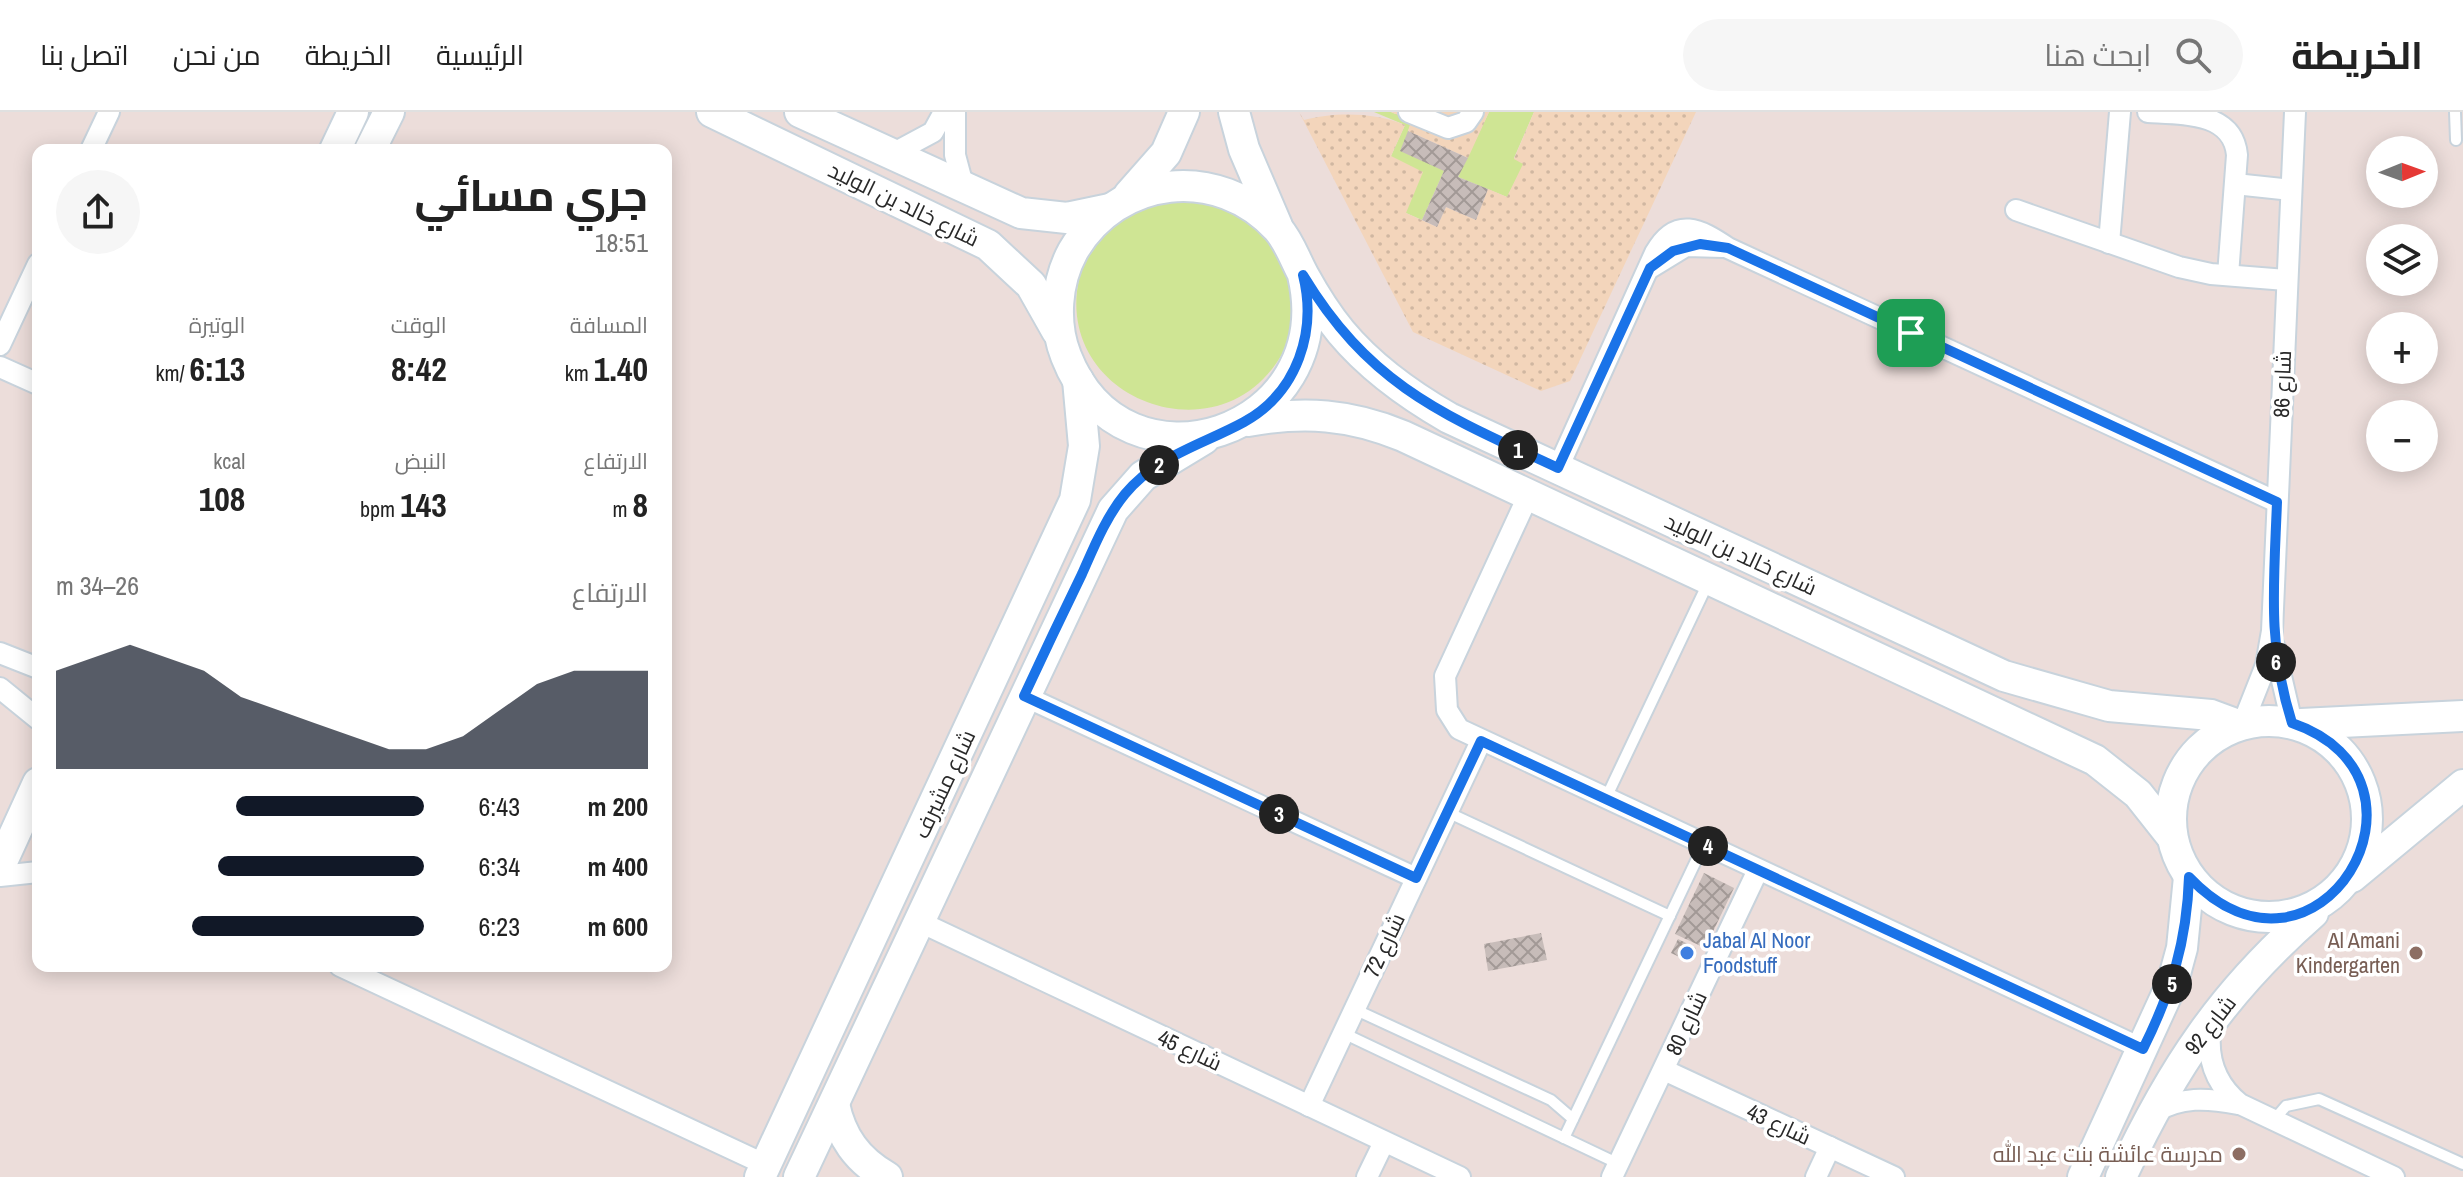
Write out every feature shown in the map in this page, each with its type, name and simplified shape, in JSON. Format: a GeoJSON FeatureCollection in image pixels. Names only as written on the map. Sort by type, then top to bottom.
{"type":"FeatureCollection","features":[{"type":"Feature","properties":{"kind":"main road"},"geometry":{"type":"LineString","coordinates":[[338,144],[353,112]]}},
{"type":"Feature","properties":{"kind":"main road"},"geometry":{"type":"LineString","coordinates":[[373,144],[389,112]]}},
{"type":"Feature","properties":{"kind":"main road","name":"شارع خالد بن الوليد"},"geometry":{"type":"LineString","coordinates":[[712,112],[988,245],[1031,285],[1060,337]]}},
{"type":"Feature","properties":{"kind":"main road","name":"شارع خالد بن الوليد"},"geometry":{"type":"LineString","coordinates":[[800,112],[963,185],[999,206],[1043,218],[1090,215],[1120,202]]}},
{"type":"Feature","properties":{"kind":"main road"},"geometry":{"type":"LineString","coordinates":[[1184,112],[1166,153],[1082,237],[1063,275],[1059,295],[1060,337],[1078,380],[1108,413],[1127,425],[1169,437],[1213,434],[1246,421],[1275,398],[1296,366],[1307,331],[1307,293],[1303,275],[1244,149],[1234,112]]}},
{"type":"Feature","properties":{"kind":"main road"},"geometry":{"type":"LineString","coordinates":[[1120,202],[1176,186],[1199,186],[1244,201],[1280,231]]}},
{"type":"Feature","properties":{"kind":"main road","name":"شارع خالد بن الوليد"},"geometry":{"type":"LineString","coordinates":[[1303,275],[1342,332],[1391,381],[1449,418],[2019,682],[2109,706],[2211,715],[2241,724]]}},
{"type":"Feature","properties":{"kind":"main road","name":"شارع مشيرف"},"geometry":{"type":"LineString","coordinates":[[763,1171],[1075,500],[1084,446],[1078,380]]}},
{"type":"Feature","properties":{"kind":"main road","name":"شارع خالد بن الوليد"},"geometry":{"type":"LineString","coordinates":[[1246,421],[1310,414],[1373,423],[2095,760],[2138,794],[2172,837]]}},
{"type":"Feature","properties":{"kind":"main road","name":"شارع مشيرف"},"geometry":{"type":"LineString","coordinates":[[799,1177],[1113,510],[1143,476],[1213,434]]}},
{"type":"Feature","properties":{"kind":"main road"},"geometry":{"type":"LineString","coordinates":[[2463,716],[2241,724],[2212,738],[2192,758],[2178,782],[2171,809],[2172,837],[2189,877],[2219,904],[2256,918],[2283,918],[2309,911],[2338,890],[2463,785]]}},
{"type":"Feature","properties":{"kind":"main road"},"geometry":{"type":"LineString","coordinates":[[2294,723],[2326,738],[2349,762],[2364,791],[2366,834],[2361,855],[2338,890]]}},
{"type":"Feature","properties":{"kind":"main road"},"geometry":{"type":"LineString","coordinates":[[0,866],[32,796]]}},
{"type":"Feature","properties":{"kind":"main road","name":"شارع 92"},"geometry":{"type":"LineString","coordinates":[[2083,1177],[2160,1014],[2179,959],[2189,877]]}},
{"type":"Feature","properties":{"kind":"main road","name":"شارع 92"},"geometry":{"type":"LineString","coordinates":[[2121,1177],[2150,1115],[2212,1019],[2268,955],[2338,890]]}},
{"type":"Feature","properties":{"kind":"main road"},"geometry":{"type":"LineString","coordinates":[[834,1104],[847,1141],[858,1156],[887,1177]]}},
{"type":"Feature","properties":{"kind":"street"},"geometry":{"type":"LineString","coordinates":[[94,144],[109,112]]}},
{"type":"Feature","properties":{"kind":"street"},"geometry":{"type":"LineString","coordinates":[[892,154],[933,132],[944,112]]}},
{"type":"Feature","properties":{"kind":"street"},"geometry":{"type":"LineString","coordinates":[[955,112],[955,155],[963,185]]}},
{"type":"Feature","properties":{"kind":"street"},"geometry":{"type":"LineString","coordinates":[[1409,112],[1448,128],[1466,122],[1473,112]]}},
{"type":"Feature","properties":{"kind":"street"},"geometry":{"type":"LineString","coordinates":[[2109,243],[2120,112]]}},
{"type":"Feature","properties":{"kind":"street"},"geometry":{"type":"LineString","coordinates":[[2148,112],[2205,116],[2229,129],[2236,146],[2228,275]]}},
{"type":"Feature","properties":{"kind":"street","name":"شارع 86"},"geometry":{"type":"LineString","coordinates":[[2241,724],[2266,665],[2272,631],[2295,112]]}},
{"type":"Feature","properties":{"kind":"street"},"geometry":{"type":"LineString","coordinates":[[2235,184],[2291,190]]}},
{"type":"Feature","properties":{"kind":"street"},"geometry":{"type":"LineString","coordinates":[[2016,210],[2179,267],[2286,280]]}},
{"type":"Feature","properties":{"kind":"street"},"geometry":{"type":"LineString","coordinates":[[1558,468],[1662,240],[1686,229],[1700,231],[1728,248],[2277,502]]}},
{"type":"Feature","properties":{"kind":"street"},"geometry":{"type":"LineString","coordinates":[[0,345],[32,277]]}},
{"type":"Feature","properties":{"kind":"street"},"geometry":{"type":"LineString","coordinates":[[0,367],[32,381]]}},
{"type":"Feature","properties":{"kind":"street"},"geometry":{"type":"LineString","coordinates":[[1529,494],[1449,665],[1433,690],[1434,714],[1451,730],[1606,798],[2143,1049]]}},
{"type":"Feature","properties":{"kind":"street","name":"شارع 86"},"geometry":{"type":"LineString","coordinates":[[2272,631],[2279,677],[2294,723]]}},
{"type":"Feature","properties":{"kind":"street"},"geometry":{"type":"LineString","coordinates":[[0,653],[32,666]]}},
{"type":"Feature","properties":{"kind":"street"},"geometry":{"type":"LineString","coordinates":[[0,688],[32,714]]}},
{"type":"Feature","properties":{"kind":"street"},"geometry":{"type":"LineString","coordinates":[[1024,696],[1416,878]]}},
{"type":"Feature","properties":{"kind":"street","name":"شارع 72"},"geometry":{"type":"LineString","coordinates":[[1309,1106],[1447,812],[1475,738]]}},
{"type":"Feature","properties":{"kind":"street","name":"شارع 80"},"geometry":{"type":"LineString","coordinates":[[1616,1170],[1758,870]]}},
{"type":"Feature","properties":{"kind":"street"},"geometry":{"type":"LineString","coordinates":[[0,876],[32,873]]}},
{"type":"Feature","properties":{"kind":"street","name":"شارع 45"},"geometry":{"type":"LineString","coordinates":[[920,922],[1460,1177]]}},
{"type":"Feature","properties":{"kind":"street"},"geometry":{"type":"LineString","coordinates":[[352,972],[763,1171]]}},
{"type":"Feature","properties":{"kind":"street"},"geometry":{"type":"LineString","coordinates":[[2212,1019],[2209,1039],[2216,1076],[2226,1093],[2240,1104],[2394,1177]]}},
{"type":"Feature","properties":{"kind":"street","name":"شارع 43"},"geometry":{"type":"LineString","coordinates":[[1664,1070],[1894,1177]]}},
{"type":"Feature","properties":{"kind":"street"},"geometry":{"type":"LineString","coordinates":[[2150,1115],[2184,1100],[2203,1098],[2240,1104]]}},
{"type":"Feature","properties":{"kind":"street"},"geometry":{"type":"LineString","coordinates":[[1367,1177],[1384,1142]]}},
{"type":"Feature","properties":{"kind":"street"},"geometry":{"type":"LineString","coordinates":[[1816,1177],[1830,1147]]}},
{"type":"Feature","properties":{"kind":"lane"},"geometry":{"type":"LineString","coordinates":[[2455,112],[2456,140]]}},
{"type":"Feature","properties":{"kind":"lane"},"geometry":{"type":"LineString","coordinates":[[1606,798],[1710,580]]}},
{"type":"Feature","properties":{"kind":"lane"},"geometry":{"type":"LineString","coordinates":[[1447,812],[1670,916]]}},
{"type":"Feature","properties":{"kind":"lane"},"geometry":{"type":"LineString","coordinates":[[1564,1138],[1704,844]]}},
{"type":"Feature","properties":{"kind":"lane"},"geometry":{"type":"LineString","coordinates":[[1354,1009],[1551,1100],[1573,1119]]}},
{"type":"Feature","properties":{"kind":"lane"},"geometry":{"type":"LineString","coordinates":[[1343,1033],[1564,1138],[1616,1170]]}},
{"type":"Feature","properties":{"kind":"lane"},"geometry":{"type":"LineString","coordinates":[[2274,1120],[2286,1106],[2319,1099],[2463,1164]]}},
{"type":"Feature","properties":{"kind":"green space"},"geometry":{"type":"Polygon","coordinates":[[[1374,112],[1391,112],[1412,121],[1408,131],[1444,171],[1422,220],[1406,213],[1391,156],[1405,125],[1374,112]]]}},
{"type":"Feature","properties":{"kind":"green space"},"geometry":{"type":"Polygon","coordinates":[[[1489,112],[1534,112],[1514,158],[1524,164],[1507,197],[1458,177],[1489,112]]]}},
{"type":"Feature","properties":{"kind":"green space"},"geometry":{"type":"Polygon","coordinates":[[[1153,195],[1250,210],[1295,283],[1294,320],[1282,354],[1255,387],[1221,405],[1184,410],[1148,402],[1116,384],[1091,357],[1078,321],[1079,279],[1092,243],[1110,223],[1153,195]]]}},
{"type":"Feature","properties":{"kind":"sand"},"geometry":{"type":"Polygon","coordinates":[[[1299,112],[1304,120],[1354,115],[1405,125],[1391,156],[1423,172],[1406,213],[1437,227],[1446,207],[1476,220],[1488,189],[1507,197],[1523,164],[1514,159],[1534,112],[1696,112],[1570,381],[1541,391],[1413,332],[1299,112]]]}},
{"type":"Feature","properties":{"kind":"sand"},"geometry":{"type":"Polygon","coordinates":[[[1391,112],[1489,112],[1468,158],[1408,131],[1411,121],[1391,112]]]}},
{"type":"Feature","properties":{"kind":"building"},"geometry":{"type":"Polygon","coordinates":[[[1408,131],[1468,158],[1458,177],[1488,189],[1476,220],[1446,207],[1437,227],[1422,220],[1444,171],[1400,151],[1408,131]]]}},
{"type":"Feature","properties":{"kind":"building"},"geometry":{"type":"Polygon","coordinates":[[[1704,873],[1734,888],[1705,948],[1675,934],[1704,873]]]}},
{"type":"Feature","properties":{"kind":"building"},"geometry":{"type":"Polygon","coordinates":[[[1541,933],[1547,960],[1488,971],[1484,944],[1541,933]]]}},
{"type":"Feature","properties":{"kind":"building"},"geometry":{"type":"Polygon","coordinates":[[[1678,939],[1696,948],[1690,962],[1671,953],[1678,939]]]}},
{"type":"Feature","properties":{"kind":"place","name":"Jabal Al Noor Foodstuff"},"geometry":{"type":"Point","coordinates":[1687,953]}},
{"type":"Feature","properties":{"kind":"place","name":"Al Amani Kindergarten"},"geometry":{"type":"Point","coordinates":[2416,953]}},
{"type":"Feature","properties":{"kind":"place","name":"مدرسة عائشة بنت عبد الله"},"geometry":{"type":"Point","coordinates":[2239,1154]}},
{"type":"Feature","properties":{"kind":"route"},"geometry":{"type":"LineString","coordinates":[[1714,244],[1728,248],[1911,333],[2277,502],[2272,631],[2279,677],[2292,723],[2326,738],[2349,762],[2364,791],[2368,823],[2361,855],[2345,884],[2331,897],[2309,911],[2283,918],[2256,918],[2230,911],[2208,897],[2189,877],[2188,913],[2182,948],[2173,981],[2143,1049],[1481,741],[1416,878],[1024,696],[1102,531],[1127,491],[1162,462],[1213,434],[1246,421],[1275,398],[1287,383],[1303,349],[1307,331],[1309,312],[1303,275],[1342,332],[1391,381],[1449,418],[1558,468],[1650,268],[1660,258],[1686,246],[1714,244]]}}]}
